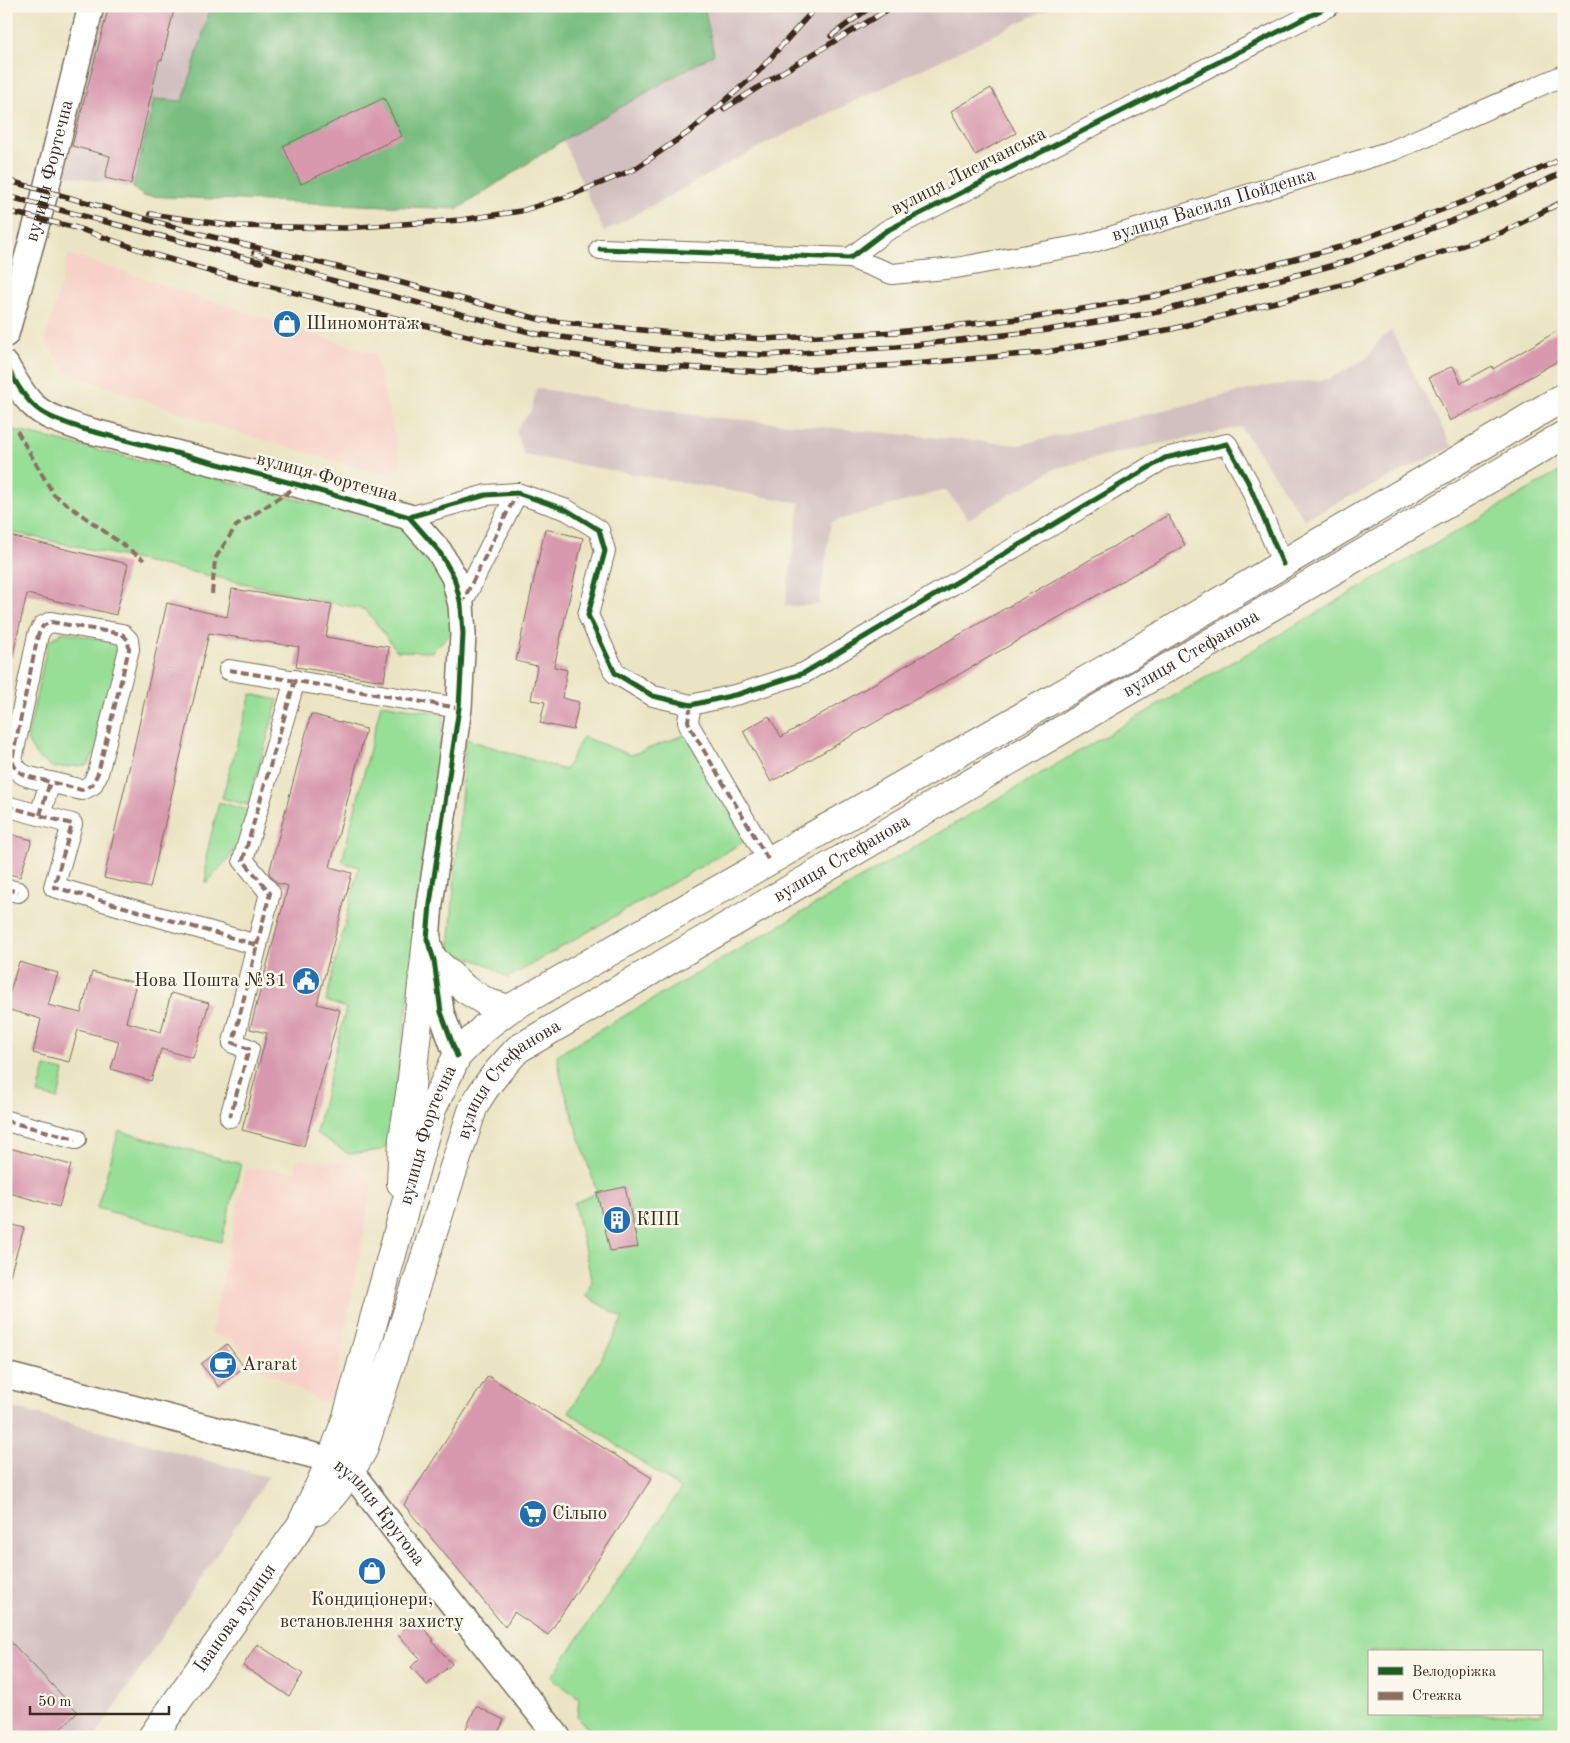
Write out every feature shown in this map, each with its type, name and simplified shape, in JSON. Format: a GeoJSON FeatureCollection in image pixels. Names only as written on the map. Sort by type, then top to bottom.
{"type":"FeatureCollection","features":[{"type":"Feature","properties":{"kind":"main road","name":"вулиця Стефанова"},"geometry":{"type":"LineString","coordinates":[[457,1056],[484,1028],[509,1009],[1104,670],[1564,398]]}},
{"type":"Feature","properties":{"kind":"main road","name":"вулиця Стефанова"},"geometry":{"type":"LineString","coordinates":[[341,1467],[363,1450],[371,1430],[473,1108],[481,1092],[518,1048],[1564,435]]}},
{"type":"Feature","properties":{"kind":"main road"},"geometry":{"type":"LineString","coordinates":[[431,949],[466,989],[488,1003],[509,1009]]}},
{"type":"Feature","properties":{"kind":"main road"},"geometry":{"type":"LineString","coordinates":[[399,1231],[403,1139],[431,949]]}},
{"type":"Feature","properties":{"kind":"main road"},"geometry":{"type":"LineString","coordinates":[[457,1056],[481,1092]]}},
{"type":"Feature","properties":{"kind":"main road","name":"вулиця Фортечна"},"geometry":{"type":"LineString","coordinates":[[341,1467],[347,1417],[432,1109],[457,1056]]}},
{"type":"Feature","properties":{"kind":"main road","name":"Іванова вулиця"},"geometry":{"type":"LineString","coordinates":[[152,1737],[301,1525],[334,1494],[341,1467]]}},
{"type":"Feature","properties":{"kind":"street","name":"вулиця Фортечна"},"geometry":{"type":"LineString","coordinates":[[6,334],[44,197],[91,6]]}},
{"type":"Feature","properties":{"kind":"street","name":"вулиця Лисичанська"},"geometry":{"type":"LineString","coordinates":[[850,258],[893,227],[1330,6]]}},
{"type":"Feature","properties":{"kind":"street","name":"вулиця Василя Пойденка"},"geometry":{"type":"LineString","coordinates":[[850,258],[892,274],[956,268],[1087,244],[1394,150],[1564,75]]}},
{"type":"Feature","properties":{"kind":"street"},"geometry":{"type":"LineString","coordinates":[[600,249],[850,258]]}},
{"type":"Feature","properties":{"kind":"street","name":"вулиця Фортечна"},"geometry":{"type":"LineString","coordinates":[[6,365],[16,383],[33,405],[51,417],[83,429],[299,485],[409,517],[439,551],[454,577],[462,604],[463,634],[459,708],[430,904],[431,949],[441,1012],[457,1056]]}},
{"type":"Feature","properties":{"kind":"street"},"geometry":{"type":"LineString","coordinates":[[409,517],[486,495],[517,493],[567,510],[599,530],[605,551],[588,616],[615,673],[653,696],[691,705],[739,694],[804,673],[1165,458],[1227,444],[1248,482],[1284,564]]}},
{"type":"Feature","properties":{"kind":"street"},"geometry":{"type":"LineString","coordinates":[[462,604],[517,493]]}},
{"type":"Feature","properties":{"kind":"street"},"geometry":{"type":"LineString","coordinates":[[51,622],[122,634],[128,640],[129,649],[98,773],[92,785],[82,790],[50,782],[19,774],[12,760],[38,635],[43,626],[51,622]]}},
{"type":"Feature","properties":{"kind":"street"},"geometry":{"type":"LineString","coordinates":[[229,670],[459,708]]}},
{"type":"Feature","properties":{"kind":"street"},"geometry":{"type":"LineString","coordinates":[[230,1117],[249,1049],[233,1044],[270,893],[243,860],[296,680]]}},
{"type":"Feature","properties":{"kind":"street"},"geometry":{"type":"LineString","coordinates":[[691,705],[688,721],[690,728],[769,861]]}},
{"type":"Feature","properties":{"kind":"street"},"geometry":{"type":"LineString","coordinates":[[40,815],[50,782]]}},
{"type":"Feature","properties":{"kind":"street"},"geometry":{"type":"LineString","coordinates":[[6,806],[72,824],[54,887],[257,945]]}},
{"type":"Feature","properties":{"kind":"street"},"geometry":{"type":"LineString","coordinates":[[6,1121],[76,1139]]}},
{"type":"Feature","properties":{"kind":"street","name":"вулиця Кругова"},"geometry":{"type":"LineString","coordinates":[[6,1375],[341,1467],[358,1481],[431,1577],[558,1737]]}},
{"type":"Feature","properties":{"kind":"shaded area"},"geometry":{"type":"Polygon","coordinates":[[[105,6],[211,6],[183,101],[154,99],[133,188],[61,174],[105,6]]]}},
{"type":"Feature","properties":{"kind":"shaded area"},"geometry":{"type":"Polygon","coordinates":[[[704,6],[1054,6],[761,146],[604,232],[563,140],[714,54],[704,6]]]}},
{"type":"Feature","properties":{"kind":"shaded area"},"geometry":{"type":"Polygon","coordinates":[[[69,254],[375,354],[402,466],[380,473],[245,435],[67,373],[45,341],[69,254]]]}},
{"type":"Feature","properties":{"kind":"shaded area"},"geometry":{"type":"Polygon","coordinates":[[[1391,330],[1452,447],[1304,519],[1241,427],[1112,454],[1056,468],[969,519],[946,490],[831,522],[819,605],[785,606],[800,503],[524,455],[516,430],[532,409],[536,388],[701,416],[1019,445],[1260,387],[1329,379],[1367,358],[1378,342],[1391,330]]]}},
{"type":"Feature","properties":{"kind":"shaded area"},"geometry":{"type":"Polygon","coordinates":[[[297,1160],[353,1163],[372,1187],[333,1396],[321,1402],[249,1362],[234,1341],[211,1334],[246,1168],[295,1172],[297,1160]]]}},
{"type":"Feature","properties":{"kind":"shaded area"},"geometry":{"type":"Polygon","coordinates":[[[6,1406],[268,1477],[95,1737],[6,1737],[6,1406]]]}},
{"type":"Feature","properties":{"kind":"green space"},"geometry":{"type":"Polygon","coordinates":[[[211,6],[704,6],[714,54],[563,140],[458,209],[143,196],[133,188],[154,99],[183,101],[211,6]]]}},
{"type":"Feature","properties":{"kind":"green space"},"geometry":{"type":"Polygon","coordinates":[[[10,429],[206,476],[408,528],[446,577],[453,631],[432,652],[397,651],[366,610],[6,531],[6,430],[10,429]]]}},
{"type":"Feature","properties":{"kind":"green space"},"geometry":{"type":"Polygon","coordinates":[[[1564,469],[1564,1737],[596,1737],[577,1717],[579,1698],[551,1678],[681,1489],[569,1412],[610,1344],[623,1318],[585,1296],[592,1282],[574,1203],[597,1193],[561,1079],[557,1055],[1564,469]]]}},
{"type":"Feature","properties":{"kind":"green space"},"geometry":{"type":"Polygon","coordinates":[[[63,632],[119,643],[124,660],[103,739],[87,765],[54,768],[37,757],[27,740],[48,642],[63,632]]]}},
{"type":"Feature","properties":{"kind":"green space"},"geometry":{"type":"Polygon","coordinates":[[[251,694],[278,700],[248,805],[222,798],[251,694]]]}},
{"type":"Feature","properties":{"kind":"green space"},"geometry":{"type":"Polygon","coordinates":[[[381,704],[444,714],[390,1141],[382,1150],[349,1154],[316,1133],[346,1008],[326,1001],[359,867],[342,862],[381,704]]]}},
{"type":"Feature","properties":{"kind":"green space"},"geometry":{"type":"Polygon","coordinates":[[[687,734],[745,841],[508,978],[488,965],[449,950],[466,739],[565,770],[583,737],[631,755],[687,734]]]}},
{"type":"Feature","properties":{"kind":"green space"},"geometry":{"type":"Polygon","coordinates":[[[219,802],[257,813],[255,821],[227,860],[206,884],[206,857],[219,802]]]}},
{"type":"Feature","properties":{"kind":"green space"},"geometry":{"type":"Polygon","coordinates":[[[45,1067],[64,1071],[58,1099],[38,1094],[45,1067]]]}},
{"type":"Feature","properties":{"kind":"green space"},"geometry":{"type":"Polygon","coordinates":[[[119,1131],[241,1164],[221,1242],[97,1208],[119,1131]]]}},
{"type":"Feature","properties":{"kind":"building"},"geometry":{"type":"Polygon","coordinates":[[[109,6],[175,6],[162,60],[159,60],[131,184],[105,178],[110,156],[72,146],[109,6]]]}},
{"type":"Feature","properties":{"kind":"building"},"geometry":{"type":"Polygon","coordinates":[[[991,88],[1016,133],[975,155],[951,111],[991,88]]]}},
{"type":"Feature","properties":{"kind":"building"},"geometry":{"type":"Polygon","coordinates":[[[384,98],[402,136],[301,184],[283,146],[384,98]]]}},
{"type":"Feature","properties":{"kind":"building"},"geometry":{"type":"Polygon","coordinates":[[[1564,327],[1564,357],[1505,392],[1450,421],[1429,377],[1453,366],[1461,383],[1492,366],[1493,369],[1564,327]]]}},
{"type":"Feature","properties":{"kind":"building"},"geometry":{"type":"Polygon","coordinates":[[[1168,515],[1185,545],[771,782],[743,731],[769,716],[781,737],[1168,515]]]}},
{"type":"Feature","properties":{"kind":"building"},"geometry":{"type":"Polygon","coordinates":[[[545,529],[583,538],[554,667],[567,670],[562,698],[579,702],[573,730],[540,723],[545,702],[531,700],[537,666],[516,661],[545,529]]]}},
{"type":"Feature","properties":{"kind":"building"},"geometry":{"type":"Polygon","coordinates":[[[6,535],[128,564],[116,615],[27,594],[12,658],[6,657],[6,535]]]}},
{"type":"Feature","properties":{"kind":"building"},"geometry":{"type":"Polygon","coordinates":[[[232,589],[332,604],[326,637],[389,647],[384,681],[296,667],[299,647],[209,633],[150,888],[104,878],[167,603],[227,617],[232,589]]]}},
{"type":"Feature","properties":{"kind":"building"},"geometry":{"type":"Polygon","coordinates":[[[311,714],[366,729],[330,867],[352,873],[317,1004],[340,1010],[304,1146],[242,1130],[267,1033],[250,1029],[288,886],[277,883],[269,873],[311,714]]]}},
{"type":"Feature","properties":{"kind":"building"},"geometry":{"type":"Polygon","coordinates":[[[6,833],[32,840],[20,877],[6,873],[6,833]]]}},
{"type":"Feature","properties":{"kind":"building"},"geometry":{"type":"Polygon","coordinates":[[[19,962],[58,973],[48,1005],[81,1013],[92,972],[136,983],[126,1022],[161,1032],[171,993],[209,1003],[193,1058],[161,1049],[151,1081],[111,1069],[119,1041],[78,1030],[69,1062],[33,1053],[41,1019],[6,1009],[19,962]]]}},
{"type":"Feature","properties":{"kind":"building"},"geometry":{"type":"Polygon","coordinates":[[[6,1147],[71,1165],[59,1207],[6,1192],[6,1147]]]}},
{"type":"Feature","properties":{"kind":"building","name":"КПП"},"geometry":{"type":"Polygon","coordinates":[[[625,1187],[638,1247],[610,1251],[597,1193],[625,1187]]]}},
{"type":"Feature","properties":{"kind":"building"},"geometry":{"type":"Polygon","coordinates":[[[6,1223],[24,1228],[10,1275],[6,1274],[6,1223]]]}},
{"type":"Feature","properties":{"kind":"building","name":"Ararat"},"geometry":{"type":"Polygon","coordinates":[[[227,1344],[244,1367],[219,1387],[201,1364],[227,1344]]]}},
{"type":"Feature","properties":{"kind":"building"},"geometry":{"type":"Polygon","coordinates":[[[488,1376],[652,1478],[548,1635],[514,1612],[505,1627],[404,1505],[488,1376]]]}},
{"type":"Feature","properties":{"kind":"building"},"geometry":{"type":"Polygon","coordinates":[[[415,1619],[452,1664],[427,1685],[411,1667],[420,1658],[398,1635],[415,1619]]]}},
{"type":"Feature","properties":{"kind":"building"},"geometry":{"type":"Polygon","coordinates":[[[6,1637],[78,1712],[52,1737],[6,1737],[6,1637]]]}},
{"type":"Feature","properties":{"kind":"building"},"geometry":{"type":"Polygon","coordinates":[[[257,1644],[303,1674],[289,1696],[243,1666],[257,1644]]]}},
{"type":"Feature","properties":{"kind":"building"},"geometry":{"type":"Polygon","coordinates":[[[476,1706],[504,1720],[496,1737],[472,1737],[464,1733],[476,1706]]]}},
{"type":"Feature","properties":{"kind":"railway"},"geometry":{"type":"LineString","coordinates":[[150,214],[234,226],[345,228],[461,220],[521,211],[569,196],[635,169],[693,129],[758,72],[817,6]]}},
{"type":"Feature","properties":{"kind":"railway"},"geometry":{"type":"LineString","coordinates":[[831,36],[872,6]]}},
{"type":"Feature","properties":{"kind":"railway"},"geometry":{"type":"LineString","coordinates":[[724,109],[894,6]]}},
{"type":"Feature","properties":{"kind":"railway"},"geometry":{"type":"LineString","coordinates":[[6,180],[192,232],[391,280],[542,320],[662,332],[763,339],[896,332],[1037,317],[1155,296],[1344,246],[1482,195],[1564,158]]}},
{"type":"Feature","properties":{"kind":"railway"},"geometry":{"type":"LineString","coordinates":[[254,253],[331,280],[537,334],[660,350],[766,355],[897,347],[1041,331],[1158,312],[1349,261],[1487,207],[1564,172]]}},
{"type":"Feature","properties":{"kind":"railway"},"geometry":{"type":"LineString","coordinates":[[6,196],[261,262]]}},
{"type":"Feature","properties":{"kind":"railway"},"geometry":{"type":"LineString","coordinates":[[6,211],[77,228],[155,255],[216,273],[487,341],[620,363],[764,372],[903,365],[1047,352],[1172,329],[1349,283],[1503,232],[1564,201]]}},
{"type":"Feature","properties":{"kind":"marked path"},"geometry":{"type":"LineString","coordinates":[[17,431],[54,495],[144,560]]}},
{"type":"Feature","properties":{"kind":"marked path"},"geometry":{"type":"LineString","coordinates":[[212,594],[215,559],[236,526],[299,485]]}},
{"type":"Feature","properties":{"kind":"marked path"},"geometry":{"type":"LineString","coordinates":[[461,605],[517,493]]}},
{"type":"Feature","properties":{"kind":"marked path"},"geometry":{"type":"LineString","coordinates":[[40,815],[50,782],[22,774],[14,766],[12,760],[38,635],[43,626],[51,622],[122,634],[128,640],[129,649],[98,773],[92,785],[82,790],[50,782]]}},
{"type":"Feature","properties":{"kind":"marked path"},"geometry":{"type":"LineString","coordinates":[[229,670],[459,708]]}},
{"type":"Feature","properties":{"kind":"marked path"},"geometry":{"type":"LineString","coordinates":[[257,945],[270,893],[243,860],[295,680]]}},
{"type":"Feature","properties":{"kind":"marked path"},"geometry":{"type":"LineString","coordinates":[[691,705],[688,721],[690,727],[769,861]]}},
{"type":"Feature","properties":{"kind":"marked path"},"geometry":{"type":"LineString","coordinates":[[6,806],[72,824],[54,887],[257,945],[233,1043],[249,1049],[230,1117]]}},
{"type":"Feature","properties":{"kind":"marked path"},"geometry":{"type":"LineString","coordinates":[[6,889],[18,892]]}},
{"type":"Feature","properties":{"kind":"marked path"},"geometry":{"type":"LineString","coordinates":[[6,1121],[76,1139]]}},
{"type":"Feature","properties":{"kind":"cycle path"},"geometry":{"type":"LineString","coordinates":[[600,249],[850,258],[886,231],[1329,6]]}},
{"type":"Feature","properties":{"kind":"cycle path"},"geometry":{"type":"LineString","coordinates":[[6,365],[29,401],[38,410],[57,420],[83,429],[299,485],[409,517],[439,551],[454,577],[461,605],[463,634],[459,708],[430,904],[427,939],[434,960],[441,1012],[457,1056]]}},
{"type":"Feature","properties":{"kind":"cycle path"},"geometry":{"type":"LineString","coordinates":[[409,517],[486,495],[517,493],[567,510],[599,530],[605,551],[588,615],[615,673],[653,696],[691,705],[739,694],[804,673],[1165,458],[1227,444],[1248,482],[1283,564]]}},
{"type":"Feature","properties":{"kind":"place","name":"Шиномонтаж"},"geometry":{"type":"Point","coordinates":[287,324]}},
{"type":"Feature","properties":{"kind":"place","name":"Нова Пошта №31"},"geometry":{"type":"Point","coordinates":[306,981]}},
{"type":"Feature","properties":{"kind":"place","name":"КПП"},"geometry":{"type":"Point","coordinates":[617,1220]}},
{"type":"Feature","properties":{"kind":"place","name":"Ararat"},"geometry":{"type":"Point","coordinates":[223,1365]}},
{"type":"Feature","properties":{"kind":"place","name":"Сільпо"},"geometry":{"type":"Point","coordinates":[533,1514]}},
{"type":"Feature","properties":{"kind":"place","name":"Кондиціонери, встановлення захисту"},"geometry":{"type":"Point","coordinates":[372,1571]}}]}
